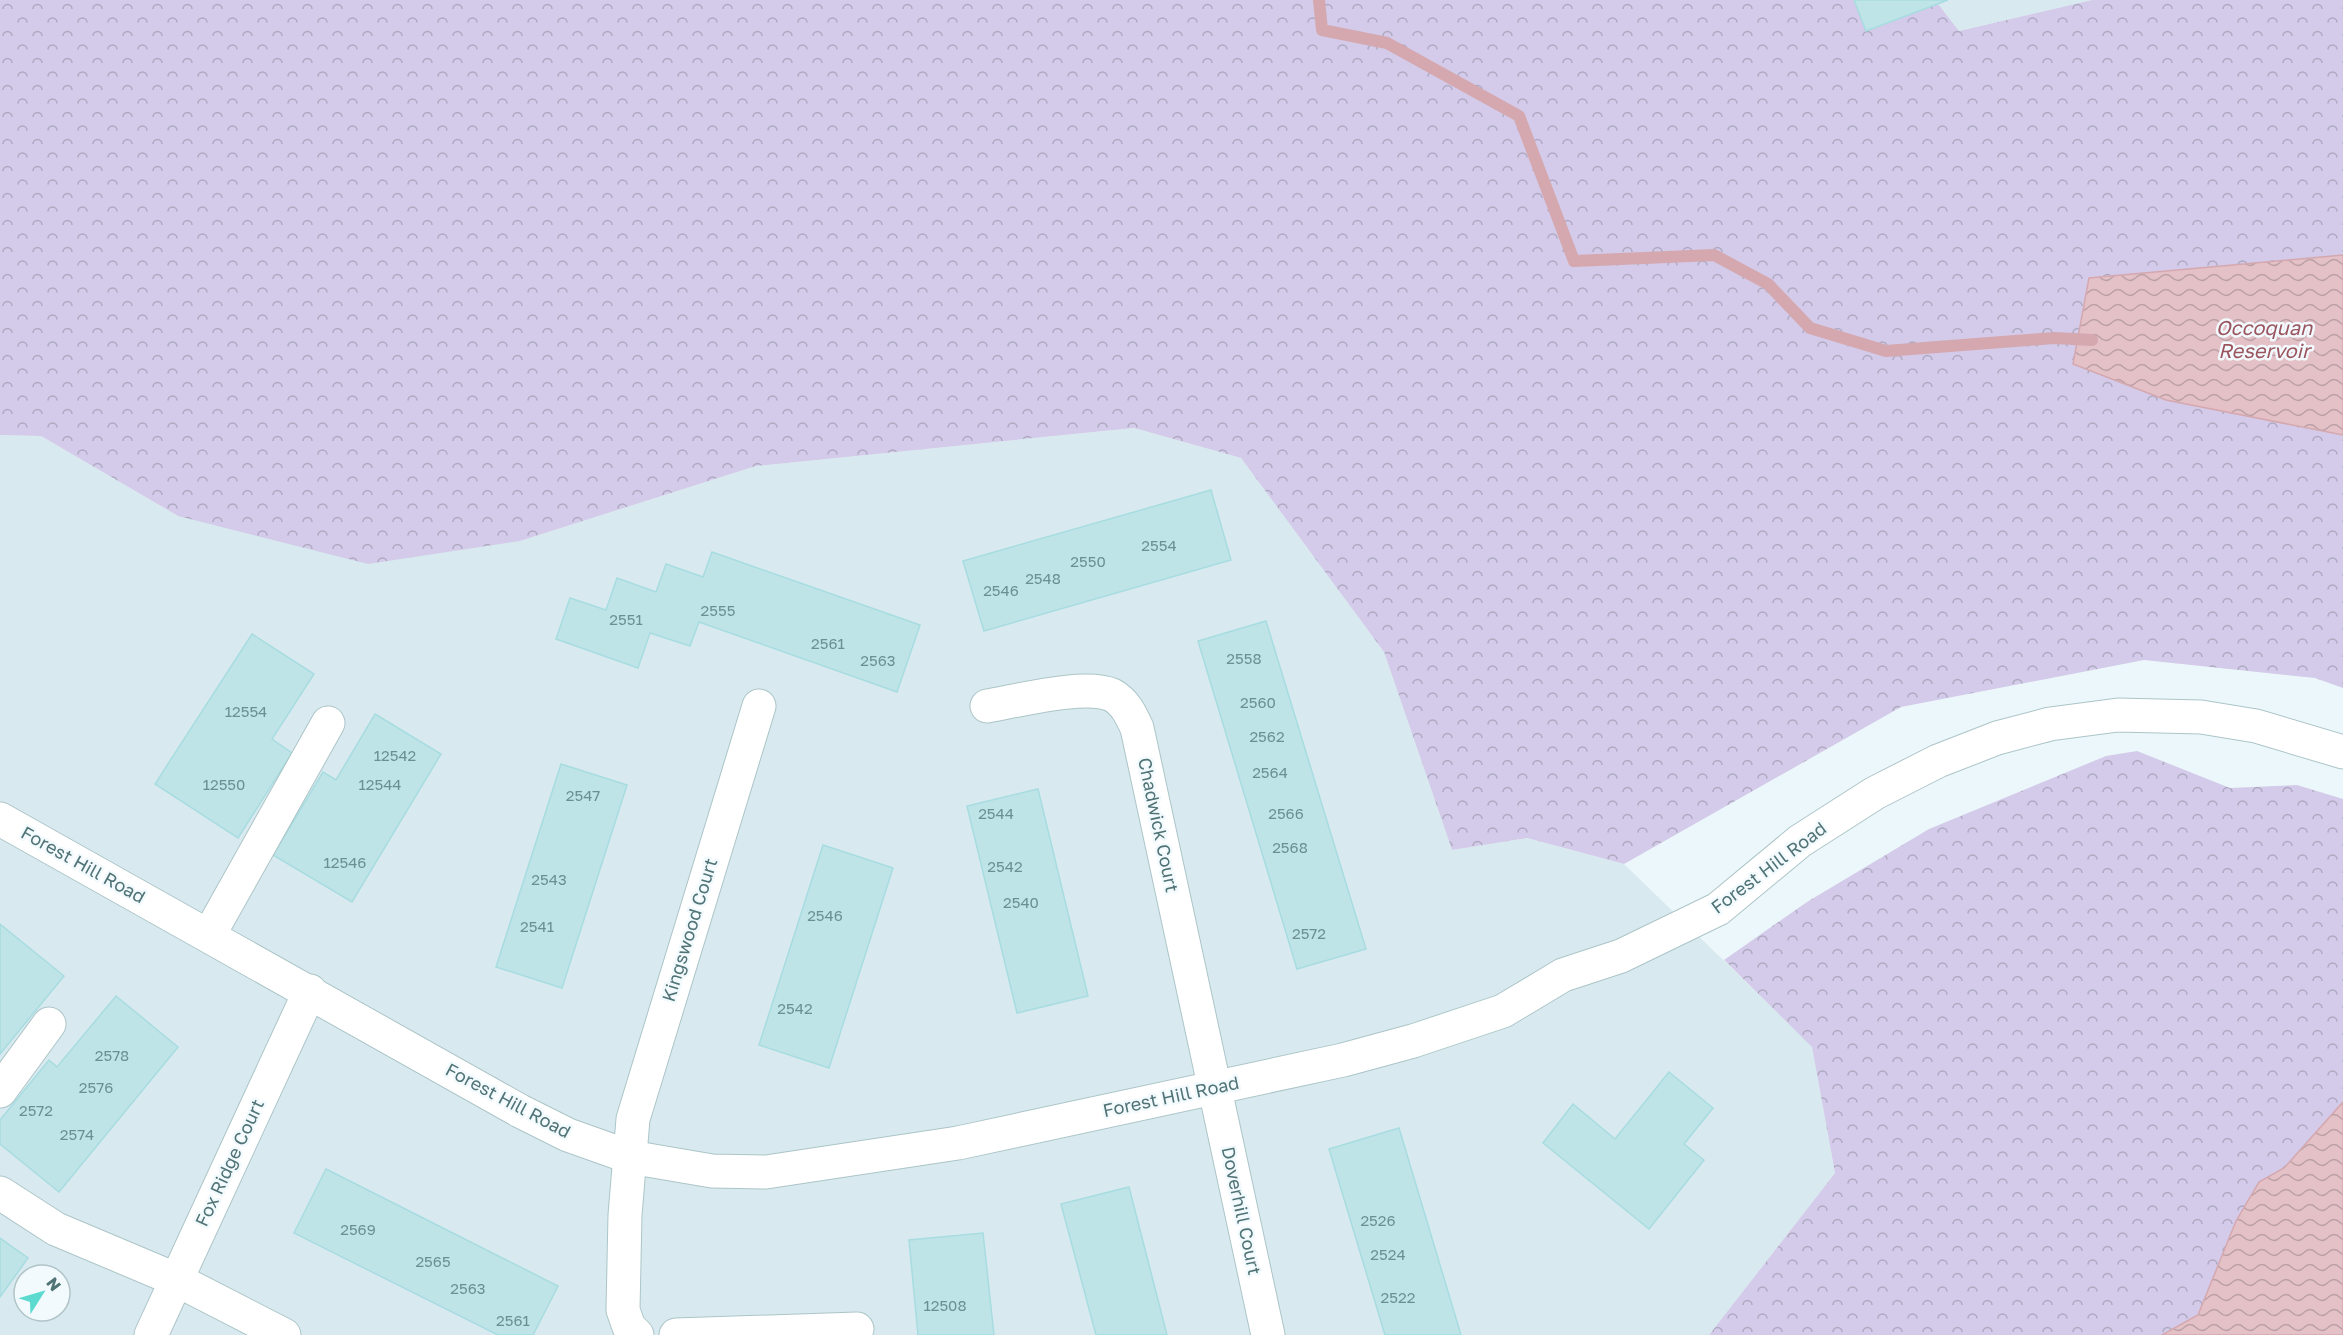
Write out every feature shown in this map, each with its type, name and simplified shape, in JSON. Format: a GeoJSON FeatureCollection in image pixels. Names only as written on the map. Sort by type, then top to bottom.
{"type":"FeatureCollection","features":[{"type":"Feature","properties":{"kind":"street","name":"Chadwick Court"},"geometry":{"type":"LineString","coordinates":[[987,706],[1090,689],[1112,695],[1127,707],[1137,728],[1215,1087]]}},
{"type":"Feature","properties":{"kind":"street","name":"Kingswood Court"},"geometry":{"type":"LineString","coordinates":[[637,1335],[629,1327],[623,1310],[625,1215],[633,1119],[759,706]]}},
{"type":"Feature","properties":{"kind":"street","name":"Forest Hill Road"},"geometry":{"type":"LineString","coordinates":[[0,819],[209,934],[520,1111],[568,1135],[630,1157],[712,1171],[766,1172],[958,1143],[1344,1060],[1413,1041],[1503,1011],[1563,975],[1621,956],[1718,909],[1800,841],[1875,793],[1938,761],[1997,738],[2050,724],[2118,715],[2201,717],[2256,726],[2343,752]]}},
{"type":"Feature","properties":{"kind":"street"},"geometry":{"type":"LineString","coordinates":[[209,934],[328,723]]}},
{"type":"Feature","properties":{"kind":"street","name":"Fox Ridge Court"},"geometry":{"type":"LineString","coordinates":[[151,1335],[310,991]]}},
{"type":"Feature","properties":{"kind":"street"},"geometry":{"type":"LineString","coordinates":[[0,1091],[48,1024]]}},
{"type":"Feature","properties":{"kind":"street","name":"Doverhill Court"},"geometry":{"type":"LineString","coordinates":[[1215,1087],[1268,1335]]}},
{"type":"Feature","properties":{"kind":"street"},"geometry":{"type":"LineString","coordinates":[[0,1193],[57,1229],[177,1280],[284,1335]]}},
{"type":"Feature","properties":{"kind":"street"},"geometry":{"type":"LineString","coordinates":[[676,1335],[857,1329]]}},
{"type":"Feature","properties":{"kind":"shaded area"},"geometry":{"type":"Polygon","coordinates":[[[1935,0],[2092,0],[1959,31],[1935,0]]]}},
{"type":"Feature","properties":{"kind":"shaded area"},"geometry":{"type":"Polygon","coordinates":[[[1134,428],[1241,458],[1384,652],[1452,850],[1527,838],[1624,864],[1812,1046],[1835,1173],[1709,1335],[0,1335],[0,435],[41,436],[178,516],[520,541],[756,466],[1134,428]]]}},
{"type":"Feature","properties":{"kind":"green space"},"geometry":{"type":"Polygon","coordinates":[[[0,0],[1935,0],[1959,31],[2092,0],[2343,0],[2343,255],[2089,278],[2166,400],[2343,435],[2343,688],[2315,678],[2144,660],[1901,707],[1624,864],[1527,838],[1452,850],[1384,652],[1241,458],[1134,428],[756,466],[520,541],[368,564],[178,516],[41,436],[0,435],[0,0]]]}},
{"type":"Feature","properties":{"kind":"green space"},"geometry":{"type":"Polygon","coordinates":[[[2137,751],[2230,788],[2297,785],[2343,799],[2343,1102],[2284,1168],[2259,1182],[2236,1221],[2198,1315],[2162,1335],[1709,1335],[1835,1173],[1812,1047],[1724,960],[1807,902],[1929,829],[2106,756],[2137,751]]]}},
{"type":"Feature","properties":{"kind":"water","name":"Occoquan Reservoir"},"geometry":{"type":"Polygon","coordinates":[[[2343,255],[2343,435],[2166,400],[2073,364],[2089,278],[2343,255]]]}},
{"type":"Feature","properties":{"kind":"water"},"geometry":{"type":"Polygon","coordinates":[[[2343,1102],[2343,1335],[2162,1335],[2198,1315],[2236,1221],[2259,1182],[2284,1168],[2343,1102]]]}},
{"type":"Feature","properties":{"kind":"building"},"geometry":{"type":"Polygon","coordinates":[[[1854,0],[1948,0],[1866,31],[1854,0]]]}},
{"type":"Feature","properties":{"kind":"building"},"geometry":{"type":"Polygon","coordinates":[[[1211,490],[1231,560],[984,631],[963,561],[1211,490]]]}},
{"type":"Feature","properties":{"kind":"building"},"geometry":{"type":"Polygon","coordinates":[[[712,552],[920,625],[897,692],[699,622],[690,646],[650,633],[638,668],[556,639],[570,598],[606,610],[617,578],[656,592],[666,564],[703,577],[712,552]]]}},
{"type":"Feature","properties":{"kind":"building"},"geometry":{"type":"Polygon","coordinates":[[[1266,621],[1366,949],[1297,969],[1198,641],[1266,621]]]}},
{"type":"Feature","properties":{"kind":"building"},"geometry":{"type":"Polygon","coordinates":[[[252,634],[314,674],[272,739],[292,753],[238,838],[155,784],[252,634]]]}},
{"type":"Feature","properties":{"kind":"building"},"geometry":{"type":"Polygon","coordinates":[[[375,714],[441,754],[352,902],[273,855],[323,772],[336,780],[375,714]]]}},
{"type":"Feature","properties":{"kind":"building"},"geometry":{"type":"Polygon","coordinates":[[[561,764],[627,785],[562,988],[496,967],[561,764]]]}},
{"type":"Feature","properties":{"kind":"building"},"geometry":{"type":"Polygon","coordinates":[[[1038,789],[1088,996],[1017,1013],[967,806],[1038,789]]]}},
{"type":"Feature","properties":{"kind":"building"},"geometry":{"type":"Polygon","coordinates":[[[823,845],[893,868],[829,1068],[759,1045],[823,845]]]}},
{"type":"Feature","properties":{"kind":"building"},"geometry":{"type":"Polygon","coordinates":[[[0,924],[64,976],[0,1054],[0,924]]]}},
{"type":"Feature","properties":{"kind":"building"},"geometry":{"type":"Polygon","coordinates":[[[116,996],[178,1047],[59,1192],[0,1144],[0,1120],[49,1060],[57,1067],[116,996]]]}},
{"type":"Feature","properties":{"kind":"building"},"geometry":{"type":"Polygon","coordinates":[[[1669,1072],[1713,1108],[1684,1144],[1704,1160],[1649,1229],[1543,1143],[1573,1104],[1615,1139],[1669,1072]]]}},
{"type":"Feature","properties":{"kind":"building"},"geometry":{"type":"Polygon","coordinates":[[[1399,1128],[1461,1335],[1385,1335],[1329,1149],[1399,1128]]]}},
{"type":"Feature","properties":{"kind":"building"},"geometry":{"type":"Polygon","coordinates":[[[326,1169],[558,1286],[533,1335],[498,1335],[294,1233],[326,1169]]]}},
{"type":"Feature","properties":{"kind":"building"},"geometry":{"type":"Polygon","coordinates":[[[1129,1187],[1167,1335],[1096,1335],[1061,1204],[1129,1187]]]}},
{"type":"Feature","properties":{"kind":"building"},"geometry":{"type":"Polygon","coordinates":[[[983,1233],[994,1335],[918,1335],[909,1240],[983,1233]]]}},
{"type":"Feature","properties":{"kind":"building"},"geometry":{"type":"Polygon","coordinates":[[[0,1238],[28,1258],[24,1263],[12,1263],[12,1280],[0,1297],[0,1238]]]}},
{"type":"Feature","properties":{"kind":"waterway"},"geometry":{"type":"LineString","coordinates":[[1319,0],[1322,30],[1387,43],[1519,116],[1574,261],[1714,255],[1768,284],[1810,328],[1886,351],[2054,338],[2092,340]]}}]}
